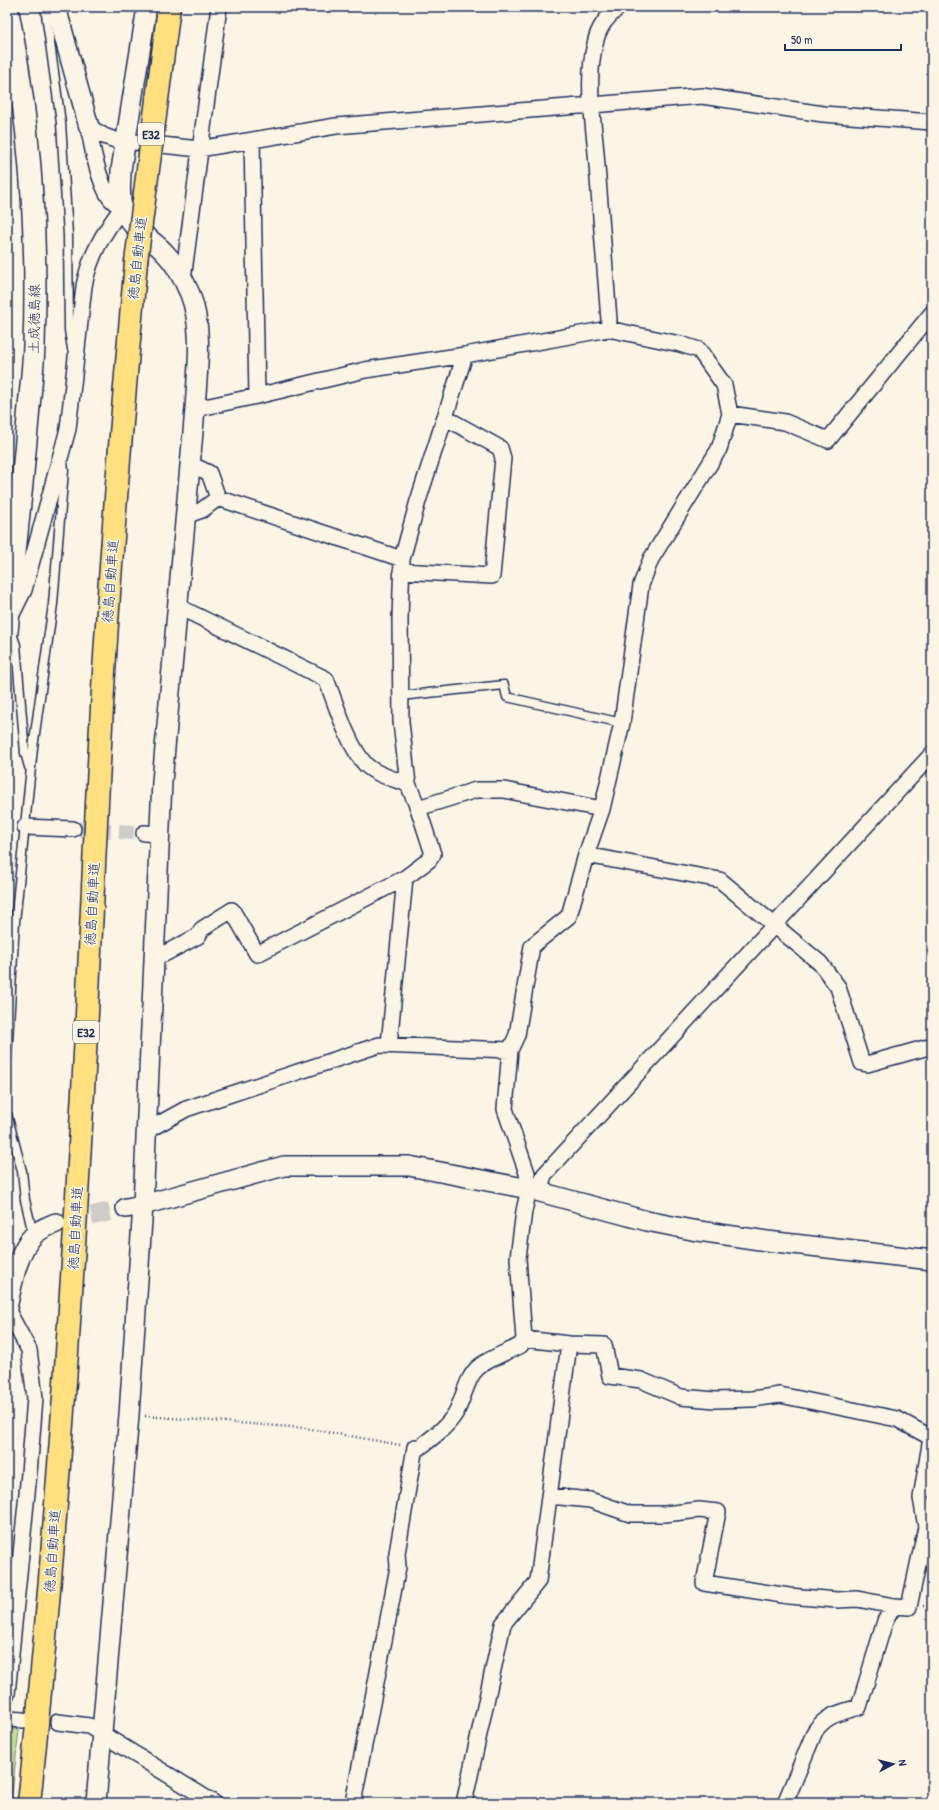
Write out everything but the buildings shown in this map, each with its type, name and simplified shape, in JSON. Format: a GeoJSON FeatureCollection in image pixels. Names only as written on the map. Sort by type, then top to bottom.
{"type":"FeatureCollection","features":[{"type":"Feature","properties":{"kind":"highway","name":"徳島自動車道"},"geometry":{"type":"LineString","coordinates":[[30,1803],[50,1584],[68,1338],[115,495],[136,262],[168,7]]}},
{"type":"Feature","properties":{"kind":"main road","name":"土成徳島線"},"geometry":{"type":"LineString","coordinates":[[7,7],[26,117],[34,222],[35,277],[34,347],[8,627]]}},
{"type":"Feature","properties":{"kind":"street"},"geometry":{"type":"LineString","coordinates":[[56,7],[89,127],[100,176],[110,197],[122,208],[133,224],[166,253],[183,279],[190,294],[195,313],[199,350],[162,782],[152,834],[155,955],[146,1131],[134,1206],[129,1415],[96,1803]]}},
{"type":"Feature","properties":{"kind":"street"},"geometry":{"type":"LineString","coordinates":[[8,627],[24,590],[61,450],[68,429],[74,368],[87,271],[98,243],[122,208],[121,185],[126,142],[147,7]]}},
{"type":"Feature","properties":{"kind":"street"},"geometry":{"type":"LineString","coordinates":[[183,279],[199,148],[220,7]]}},
{"type":"Feature","properties":{"kind":"street"},"geometry":{"type":"LineString","coordinates":[[600,7],[601,27]]}},
{"type":"Feature","properties":{"kind":"street"},"geometry":{"type":"LineString","coordinates":[[608,330],[609,320],[592,105],[592,68],[594,45],[601,27],[618,7]]}},
{"type":"Feature","properties":{"kind":"street"},"geometry":{"type":"LineString","coordinates":[[89,127],[104,136],[126,142],[199,148],[336,126],[702,96],[823,114],[932,122]]}},
{"type":"Feature","properties":{"kind":"street"},"geometry":{"type":"LineString","coordinates":[[252,140],[257,396]]}},
{"type":"Feature","properties":{"kind":"street"},"geometry":{"type":"LineString","coordinates":[[730,414],[785,422],[828,440],[932,313]]}},
{"type":"Feature","properties":{"kind":"street"},"geometry":{"type":"LineString","coordinates":[[195,409],[365,370],[465,355],[608,330],[680,344],[699,350],[724,385],[730,414],[719,449],[651,559],[641,585],[622,724],[602,809],[586,854],[568,916],[532,946],[517,1035],[510,1050],[505,1109],[534,1191]]}},
{"type":"Feature","properties":{"kind":"street"},"geometry":{"type":"LineString","coordinates":[[155,955],[164,954],[198,936],[202,929],[232,910],[257,954],[405,878],[429,860],[433,854],[418,808],[408,784],[401,722],[400,619],[402,565],[418,502],[465,355]]}},
{"type":"Feature","properties":{"kind":"street"},"geometry":{"type":"LineString","coordinates":[[218,498],[402,565],[492,576],[503,458],[500,448],[446,418]]}},
{"type":"Feature","properties":{"kind":"street"},"geometry":{"type":"LineString","coordinates":[[190,464],[209,473],[218,498]]}},
{"type":"Feature","properties":{"kind":"street"},"geometry":{"type":"LineString","coordinates":[[185,516],[202,510],[218,498]]}},
{"type":"Feature","properties":{"kind":"street"},"geometry":{"type":"LineString","coordinates":[[177,606],[326,679],[351,742],[366,766],[380,774],[408,784]]}},
{"type":"Feature","properties":{"kind":"street"},"geometry":{"type":"LineString","coordinates":[[353,1803],[398,1567],[397,1553],[415,1447],[419,1448],[440,1431],[454,1415],[464,1398],[468,1383],[479,1366],[521,1345],[524,1339],[518,1258],[524,1211],[534,1191],[544,1175],[932,754]]}},
{"type":"Feature","properties":{"kind":"street"},"geometry":{"type":"LineString","coordinates":[[418,808],[476,790],[504,790],[602,809]]}},
{"type":"Feature","properties":{"kind":"street"},"geometry":{"type":"LineString","coordinates":[[25,827],[73,829]]}},
{"type":"Feature","properties":{"kind":"street"},"geometry":{"type":"LineString","coordinates":[[586,854],[720,880],[820,963],[838,987],[862,1063],[867,1064],[932,1046]]}},
{"type":"Feature","properties":{"kind":"street"},"geometry":{"type":"LineString","coordinates":[[388,1045],[405,878]]}},
{"type":"Feature","properties":{"kind":"street"},"geometry":{"type":"LineString","coordinates":[[146,1131],[186,1109],[379,1045],[510,1050]]}},
{"type":"Feature","properties":{"kind":"street"},"geometry":{"type":"LineString","coordinates":[[134,1206],[284,1166],[409,1166],[534,1191],[647,1221],[692,1230],[761,1240],[932,1260]]}},
{"type":"Feature","properties":{"kind":"street"},"geometry":{"type":"LineString","coordinates":[[7,1694],[35,1398],[30,1350],[7,1308],[17,1267],[25,1249],[34,1235],[56,1223]]}},
{"type":"Feature","properties":{"kind":"street"},"geometry":{"type":"LineString","coordinates":[[524,1339],[570,1344],[604,1345],[610,1376],[641,1380],[681,1397],[715,1400],[744,1399],[780,1395],[897,1419],[932,1438],[921,1498],[926,1527],[909,1607],[894,1606],[857,1599],[837,1600],[789,1596],[704,1583],[718,1512],[699,1510],[665,1514],[630,1514],[590,1500],[550,1496]]}},
{"type":"Feature","properties":{"kind":"street"},"geometry":{"type":"LineString","coordinates":[[464,1803],[503,1624],[538,1581],[570,1344]]}},
{"type":"Feature","properties":{"kind":"street"},"geometry":{"type":"LineString","coordinates":[[785,1803],[815,1731],[822,1721],[830,1716],[859,1707],[885,1621],[894,1606]]}},
{"type":"Feature","properties":{"kind":"street"},"geometry":{"type":"LineString","coordinates":[[7,1719],[23,1720]]}},
{"type":"Feature","properties":{"kind":"street"},"geometry":{"type":"LineString","coordinates":[[58,1722],[89,1726],[214,1803]]}},
{"type":"Feature","properties":{"kind":"lane"},"geometry":{"type":"LineString","coordinates":[[45,7],[61,122],[68,235],[69,330],[74,368]]}},
{"type":"Feature","properties":{"kind":"lane"},"geometry":{"type":"LineString","coordinates":[[7,1058],[15,922],[30,771],[53,604],[64,470],[61,450]]}},
{"type":"Feature","properties":{"kind":"lane"},"geometry":{"type":"LineString","coordinates":[[8,627],[16,645],[25,753],[30,771]]}},
{"type":"Feature","properties":{"kind":"lane"},"geometry":{"type":"LineString","coordinates":[[400,696],[504,685],[507,697],[622,724]]}},
{"type":"Feature","properties":{"kind":"lane"},"geometry":{"type":"LineString","coordinates":[[7,1114],[22,1171],[24,1200],[34,1235]]}},
{"type":"Feature","properties":{"kind":"path"},"geometry":{"type":"LineString","coordinates":[[129,1415],[305,1428],[415,1447]]}},
{"type":"Feature","properties":{"kind":"green space"},"geometry":{"type":"Polygon","coordinates":[[[11,1729],[19,1729],[11,1803],[7,1803],[7,1769],[11,1729]]]}},
{"type":"Feature","properties":{"kind":"tunnel"},"geometry":{"type":"LineString","coordinates":[[73,829],[144,833]]}},
{"type":"Feature","properties":{"kind":"tunnel"},"geometry":{"type":"LineString","coordinates":[[63,1222],[126,1208]]}}]}
